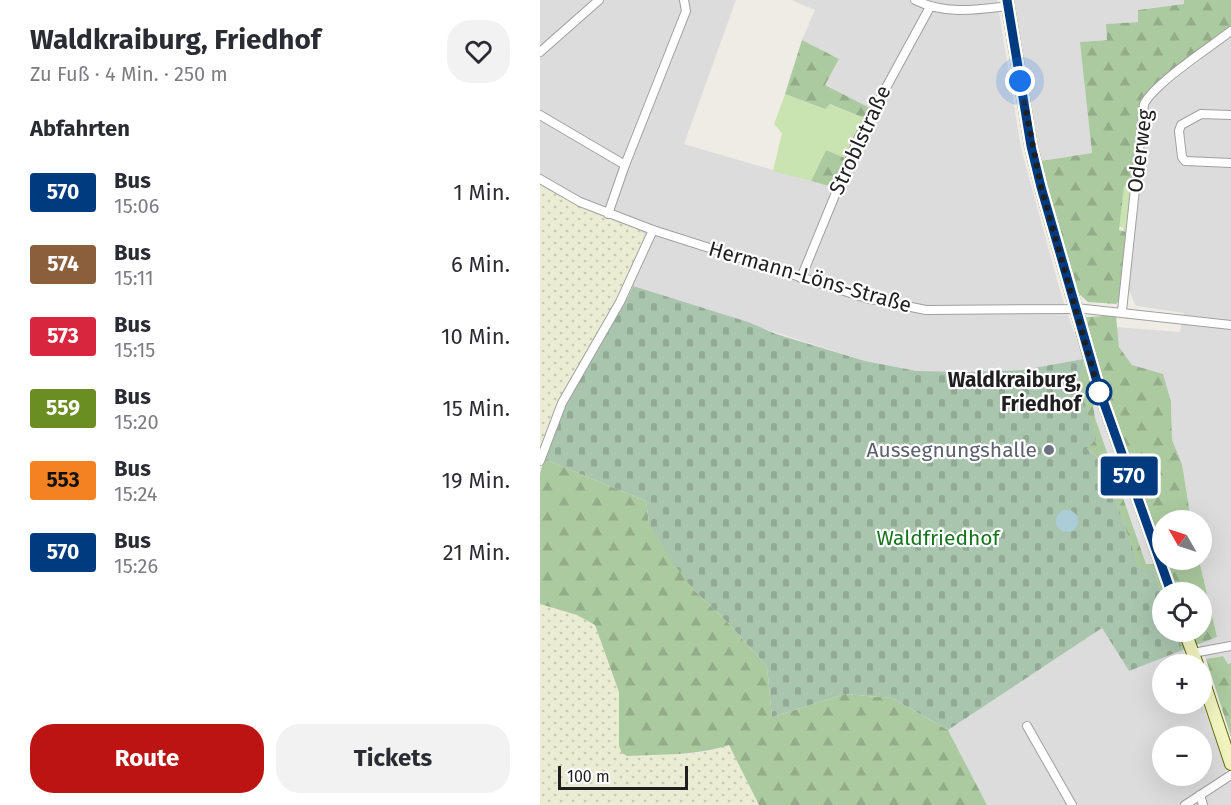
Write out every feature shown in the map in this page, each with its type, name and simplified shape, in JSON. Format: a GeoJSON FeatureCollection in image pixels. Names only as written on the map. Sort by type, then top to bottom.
{"type":"FeatureCollection","features":[{"type":"Feature","properties":{"kind":"street"},"geometry":{"type":"LineString","coordinates":[[540,52],[599,0]]}},
{"type":"Feature","properties":{"kind":"street"},"geometry":{"type":"LineString","coordinates":[[608,214],[686,11],[684,0]]}},
{"type":"Feature","properties":{"kind":"street"},"geometry":{"type":"LineString","coordinates":[[915,0],[930,8],[952,11],[1007,3],[1041,187],[1100,392],[1167,582]]}},
{"type":"Feature","properties":{"kind":"street","name":"Stroblstraße"},"geometry":{"type":"LineString","coordinates":[[801,278],[858,140],[907,45],[930,8]]}},
{"type":"Feature","properties":{"kind":"street","name":"Oderweg"},"geometry":{"type":"LineString","coordinates":[[1122,311],[1144,104],[1160,86],[1231,31]]}},
{"type":"Feature","properties":{"kind":"street"},"geometry":{"type":"LineString","coordinates":[[1231,115],[1201,114],[1184,123],[1179,131],[1182,157],[1185,161],[1231,163]]}},
{"type":"Feature","properties":{"kind":"street"},"geometry":{"type":"LineString","coordinates":[[540,116],[625,165]]}},
{"type":"Feature","properties":{"kind":"street","name":"Hermann-Löns-Straße"},"geometry":{"type":"LineString","coordinates":[[540,179],[580,202],[653,230],[866,298],[912,309],[1056,310],[1076,308],[1122,311],[1231,325]]}},
{"type":"Feature","properties":{"kind":"street"},"geometry":{"type":"LineString","coordinates":[[540,461],[562,403],[620,302],[653,230]]}},
{"type":"Feature","properties":{"kind":"street"},"geometry":{"type":"LineString","coordinates":[[1209,654],[1231,646]]}},
{"type":"Feature","properties":{"kind":"street"},"geometry":{"type":"LineString","coordinates":[[1212,707],[1231,764]]}},
{"type":"Feature","properties":{"kind":"street"},"geometry":{"type":"LineString","coordinates":[[1027,726],[1072,805]]}},
{"type":"Feature","properties":{"kind":"street"},"geometry":{"type":"LineString","coordinates":[[1185,805],[1231,775]]}},
{"type":"Feature","properties":{"kind":"street"},"geometry":{"type":"LineString","coordinates":[[1200,795],[1203,805]]}},
{"type":"Feature","properties":{"kind":"shaded area"},"geometry":{"type":"Polygon","coordinates":[[[540,0],[736,0],[684,144],[831,187],[869,108],[825,85],[839,59],[802,40],[815,10],[791,0],[997,0],[1021,148],[1061,294],[1083,359],[1023,370],[917,371],[865,361],[625,284],[639,229],[592,212],[540,184],[540,0]]]}},
{"type":"Feature","properties":{"kind":"shaded area"},"geometry":{"type":"Polygon","coordinates":[[[1012,0],[1184,0],[1185,4],[1138,10],[1138,22],[1106,24],[1107,40],[1081,42],[1092,153],[1041,161],[1012,0]]]}},
{"type":"Feature","properties":{"kind":"shaded area"},"geometry":{"type":"Polygon","coordinates":[[[1231,36],[1231,663],[1228,664],[1223,656],[1212,658],[1212,654],[1204,654],[1199,643],[1212,642],[1212,639],[1217,637],[1212,616],[1212,582],[1204,582],[1201,570],[1212,570],[1212,510],[1189,510],[1182,464],[1172,440],[1171,402],[1132,365],[1119,347],[1116,327],[1180,332],[1184,313],[1136,306],[1128,288],[1148,106],[1155,95],[1231,36]]]}},
{"type":"Feature","properties":{"kind":"shaded area"},"geometry":{"type":"Polygon","coordinates":[[[1097,402],[1152,558],[1152,564],[1146,564],[1095,418],[1093,406],[1097,402]]]}},
{"type":"Feature","properties":{"kind":"shaded area"},"geometry":{"type":"Polygon","coordinates":[[[1102,628],[1129,671],[1152,662],[1152,714],[1206,714],[1210,726],[1152,726],[1152,786],[1212,786],[1212,731],[1231,785],[1231,805],[987,805],[948,730],[1102,628]]]}},
{"type":"Feature","properties":{"kind":"shaded area"},"geometry":{"type":"Polygon","coordinates":[[[1183,650],[1184,654],[1173,654],[1183,650]]]}},
{"type":"Feature","properties":{"kind":"green space"},"geometry":{"type":"Polygon","coordinates":[[[1184,0],[1231,0],[1231,26],[1144,95],[1138,113],[1131,182],[1124,187],[1119,230],[1126,232],[1120,300],[1116,304],[1088,302],[1078,293],[1041,161],[1092,153],[1080,42],[1107,40],[1106,24],[1138,22],[1138,10],[1184,4],[1184,0]]]}},
{"type":"Feature","properties":{"kind":"green space"},"geometry":{"type":"Polygon","coordinates":[[[802,40],[839,59],[825,85],[870,108],[864,118],[830,104],[825,109],[785,94],[802,40]]]}},
{"type":"Feature","properties":{"kind":"green space"},"geometry":{"type":"Polygon","coordinates":[[[785,94],[825,109],[830,104],[864,118],[845,158],[826,150],[811,181],[773,171],[782,133],[774,124],[785,94]]]}},
{"type":"Feature","properties":{"kind":"green space"},"geometry":{"type":"Polygon","coordinates":[[[826,150],[845,158],[832,187],[811,181],[826,150]]]}},
{"type":"Feature","properties":{"kind":"green space"},"geometry":{"type":"Polygon","coordinates":[[[1131,182],[1126,232],[1123,231],[1123,227],[1119,227],[1124,187],[1131,182]]]}},
{"type":"Feature","properties":{"kind":"green space"},"geometry":{"type":"Polygon","coordinates":[[[540,184],[569,201],[639,229],[644,234],[643,243],[621,294],[540,450],[540,184]]]}},
{"type":"Feature","properties":{"kind":"green space","name":"Waldfriedhof"},"geometry":{"type":"Polygon","coordinates":[[[633,286],[865,361],[917,371],[1023,370],[1083,359],[1084,364],[1078,382],[1096,439],[1087,449],[1102,461],[1139,567],[1154,570],[1158,582],[1152,582],[1152,642],[1180,642],[1183,650],[1173,654],[1152,654],[1152,662],[1129,671],[1102,628],[948,730],[892,698],[845,694],[772,717],[767,667],[730,625],[694,590],[673,563],[649,523],[646,501],[544,459],[551,437],[570,396],[633,286]]]}},
{"type":"Feature","properties":{"kind":"green space"},"geometry":{"type":"Polygon","coordinates":[[[1116,316],[1119,347],[1132,365],[1163,374],[1171,402],[1172,440],[1182,464],[1189,510],[1152,510],[1152,570],[1139,568],[1102,461],[1087,449],[1095,439],[1077,382],[1084,364],[1075,332],[1088,324],[1086,317],[1116,316]]]}},
{"type":"Feature","properties":{"kind":"green space"},"geometry":{"type":"Polygon","coordinates":[[[544,459],[646,501],[649,523],[694,590],[730,625],[767,667],[772,717],[845,694],[892,698],[948,730],[987,805],[759,805],[729,745],[678,754],[627,756],[622,753],[619,746],[619,692],[595,625],[577,615],[540,604],[540,474],[544,459]]]}},
{"type":"Feature","properties":{"kind":"green space"},"geometry":{"type":"Polygon","coordinates":[[[1154,570],[1201,570],[1204,582],[1158,582],[1154,570]]]}},
{"type":"Feature","properties":{"kind":"green space"},"geometry":{"type":"Polygon","coordinates":[[[540,604],[577,615],[595,625],[619,692],[619,746],[656,754],[683,755],[710,751],[729,745],[759,805],[540,805],[540,604]]]}},
{"type":"Feature","properties":{"kind":"green space"},"geometry":{"type":"Polygon","coordinates":[[[1212,616],[1217,637],[1212,639],[1212,616]]]}},
{"type":"Feature","properties":{"kind":"green space"},"geometry":{"type":"Polygon","coordinates":[[[1180,642],[1204,642],[1183,650],[1180,642]]]}},
{"type":"Feature","properties":{"kind":"green space"},"geometry":{"type":"Polygon","coordinates":[[[1223,656],[1228,664],[1231,663],[1231,737],[1212,678],[1212,658],[1223,656]]]}},
{"type":"Feature","properties":{"kind":"water"},"geometry":{"type":"Polygon","coordinates":[[[1067,510],[1075,513],[1078,521],[1075,529],[1067,532],[1059,529],[1056,521],[1059,513],[1067,510]]]}},
{"type":"Feature","properties":{"kind":"bus line","name":"570"},"geometry":{"type":"LineString","coordinates":[[1007,0],[1031,146],[1041,187],[1100,392],[1167,582]]}},
{"type":"Feature","properties":{"kind":"place","name":"Waldkraiburg, Friedhof"},"geometry":{"type":"Point","coordinates":[1099,392]}},
{"type":"Feature","properties":{"kind":"place","name":"Aussegnungshalle"},"geometry":{"type":"Point","coordinates":[1049,450]}},
{"type":"Feature","properties":{"kind":"route"},"geometry":{"type":"LineString","coordinates":[[1020,81],[1031,146],[1041,187],[1099,392]]}}]}
